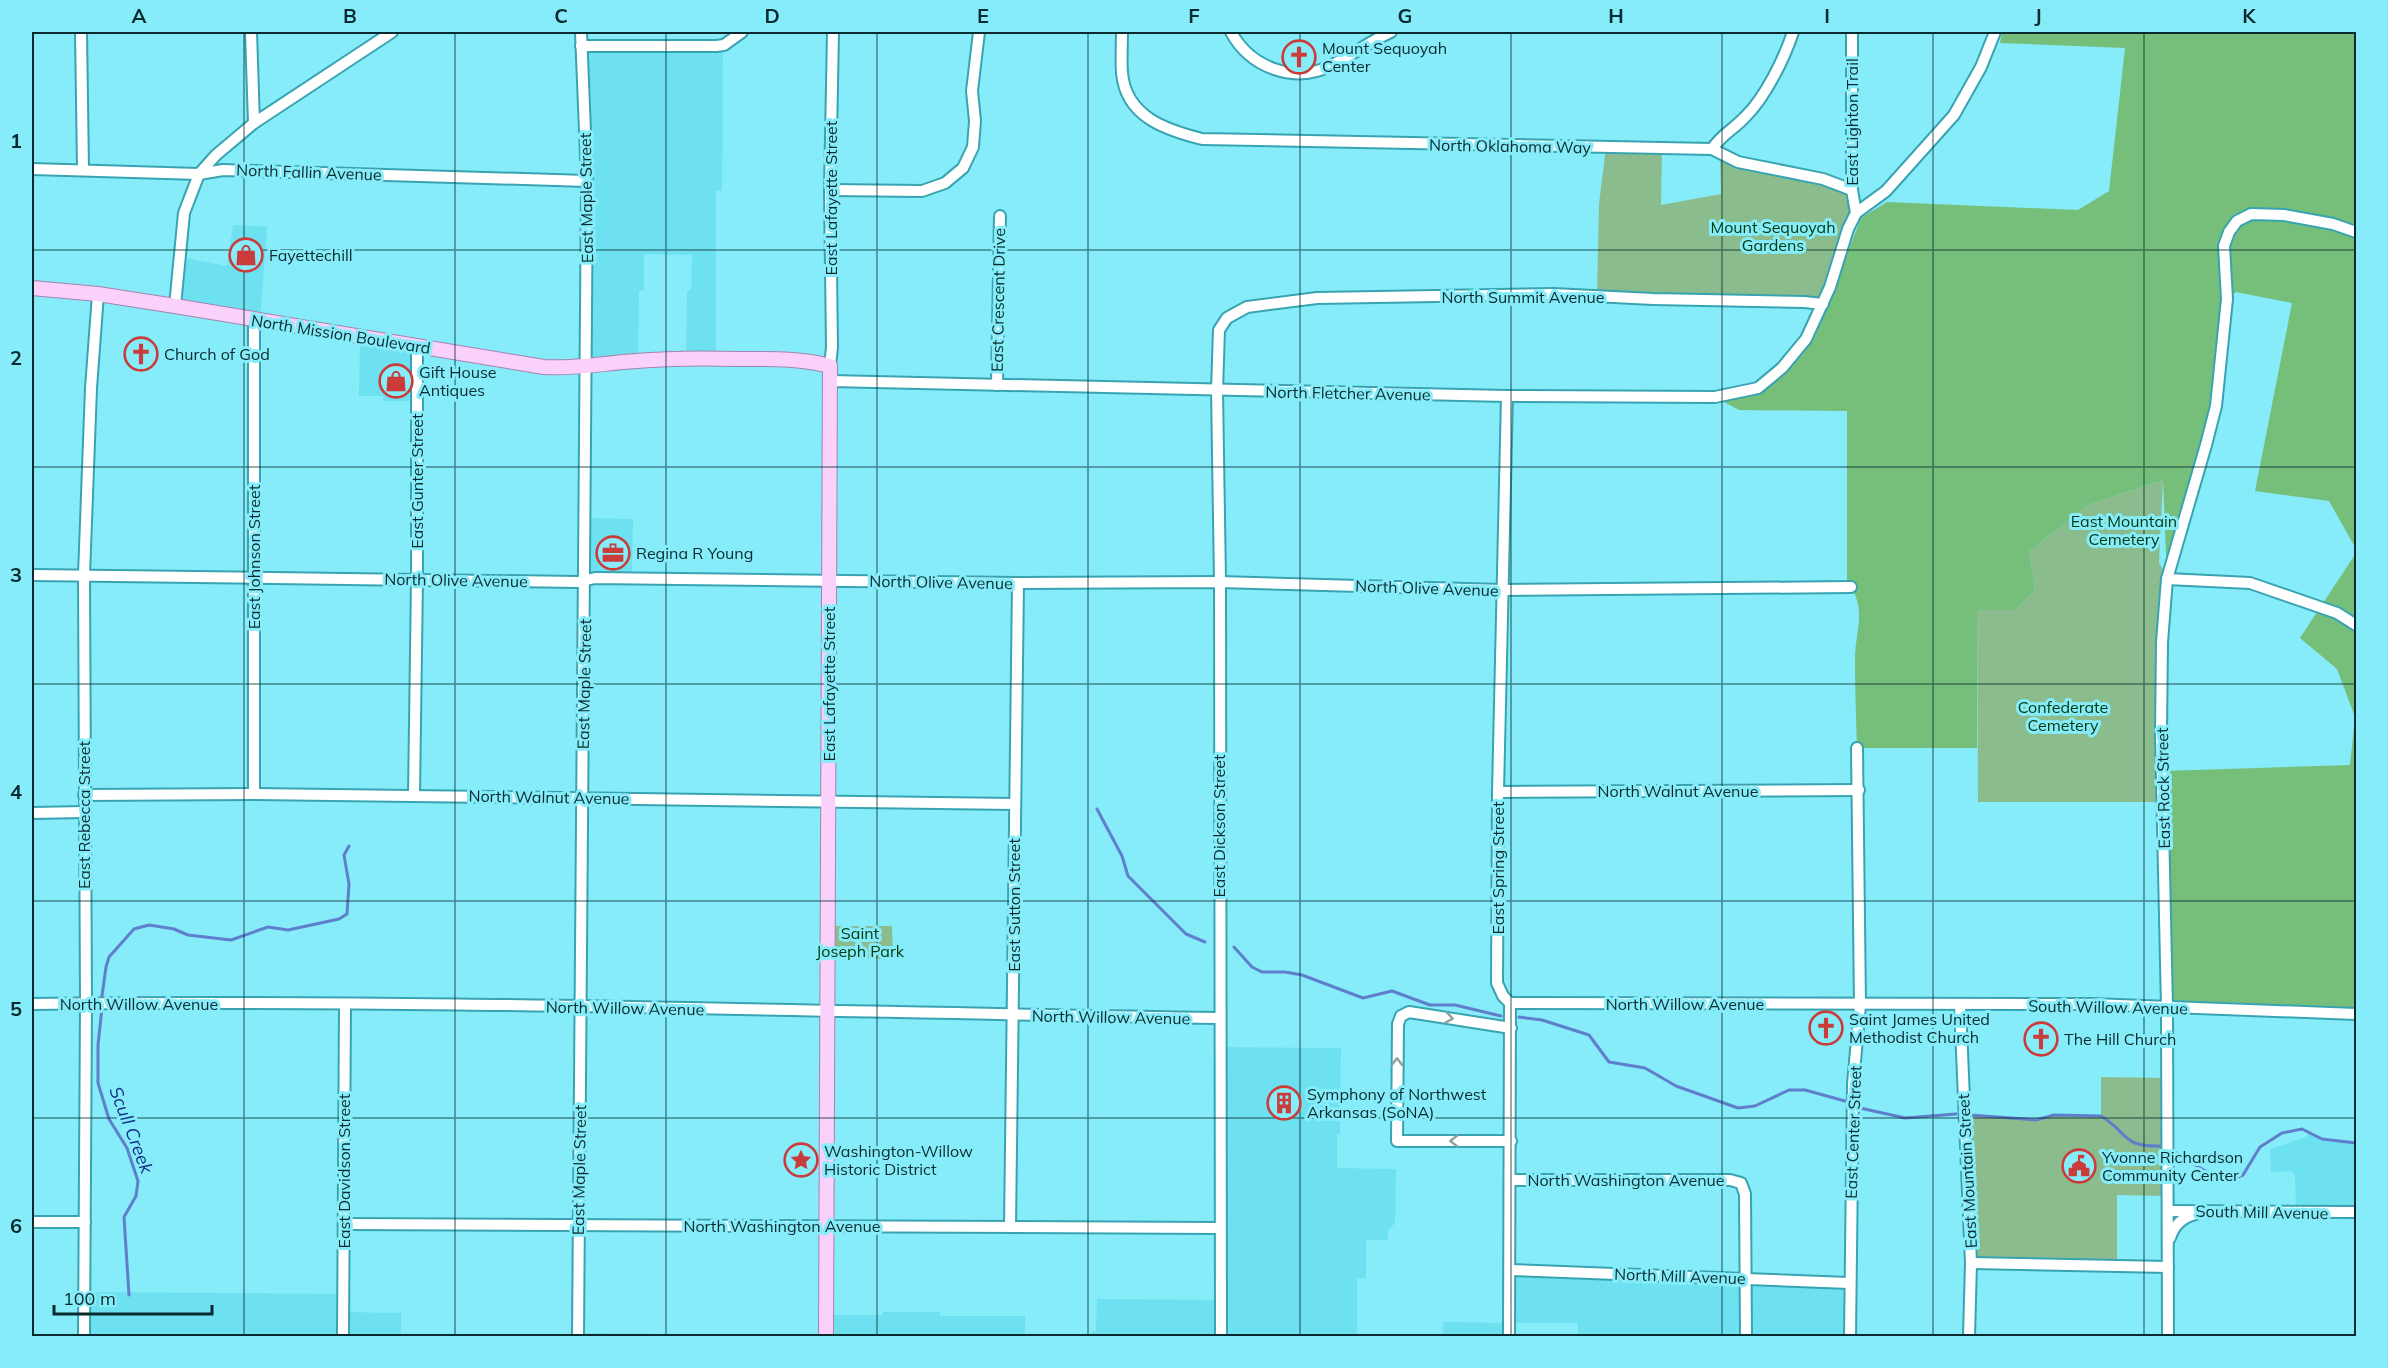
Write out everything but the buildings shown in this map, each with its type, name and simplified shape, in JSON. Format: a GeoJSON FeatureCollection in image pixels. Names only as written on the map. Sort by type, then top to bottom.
{"type":"FeatureCollection","features":[{"type":"Feature","properties":{"kind":"main road","name":"North Mission Boulevard"},"geometry":{"type":"LineString","coordinates":[[32,288],[98,294],[544,367],[565,369],[662,359],[716,358],[790,359],[830,366]]}},
{"type":"Feature","properties":{"kind":"main road","name":"East Lafayette Street"},"geometry":{"type":"LineString","coordinates":[[826,1336],[830,366]]}},
{"type":"Feature","properties":{"kind":"street"},"geometry":{"type":"LineString","coordinates":[[81,32],[83,169]]}},
{"type":"Feature","properties":{"kind":"street"},"geometry":{"type":"LineString","coordinates":[[251,32],[254,123]]}},
{"type":"Feature","properties":{"kind":"street"},"geometry":{"type":"LineString","coordinates":[[175,306],[184,213],[199,174],[216,155],[254,123],[392,32]]}},
{"type":"Feature","properties":{"kind":"street","name":"East Maple Street"},"geometry":{"type":"LineString","coordinates":[[578,1336],[587,182],[581,32]]}},
{"type":"Feature","properties":{"kind":"street"},"geometry":{"type":"LineString","coordinates":[[581,46],[716,46],[723,45],[742,32]]}},
{"type":"Feature","properties":{"kind":"street","name":"East Lafayette Street"},"geometry":{"type":"LineString","coordinates":[[830,366],[832,347],[830,190],[833,32]]}},
{"type":"Feature","properties":{"kind":"street"},"geometry":{"type":"LineString","coordinates":[[830,190],[922,191],[945,183],[963,168],[973,147],[975,121],[972,91],[979,32]]}},
{"type":"Feature","properties":{"kind":"street","name":"North Oklahoma Way"},"geometry":{"type":"LineString","coordinates":[[1122,32],[1122,75],[1129,97],[1144,114],[1163,128],[1202,139],[1712,149],[1738,162],[1823,179],[1852,190]]}},
{"type":"Feature","properties":{"kind":"street"},"geometry":{"type":"LineString","coordinates":[[1231,32],[1245,51],[1260,63],[1274,70],[1290,73],[1308,72],[1328,67],[1391,32]]}},
{"type":"Feature","properties":{"kind":"street","name":"East Lighton Trail"},"geometry":{"type":"LineString","coordinates":[[1852,32],[1852,190],[1856,213]]}},
{"type":"Feature","properties":{"kind":"street"},"geometry":{"type":"LineString","coordinates":[[1856,213],[1886,191],[1954,115],[1981,68],[1995,32]]}},
{"type":"Feature","properties":{"kind":"street"},"geometry":{"type":"LineString","coordinates":[[1712,149],[1721,136],[1745,118],[1758,103],[1796,33]]}},
{"type":"Feature","properties":{"kind":"street","name":"North Fallin Avenue"},"geometry":{"type":"LineString","coordinates":[[32,169],[199,174],[223,170],[587,182]]}},
{"type":"Feature","properties":{"kind":"street","name":"North Fletcher Avenue"},"geometry":{"type":"LineString","coordinates":[[830,381],[1507,396],[1715,397],[1758,388],[1782,368],[1806,339],[1823,304],[1856,213]]}},
{"type":"Feature","properties":{"kind":"street","name":"East Rock Street"},"geometry":{"type":"LineString","coordinates":[[2168,1336],[2167,1008],[2161,733],[2162,642],[2167,579],[2216,406],[2227,299],[2224,246],[2229,232],[2237,221],[2251,214],[2284,215],[2333,224],[2356,232]]}},
{"type":"Feature","properties":{"kind":"street","name":"East Crescent Drive"},"geometry":{"type":"LineString","coordinates":[[997,385],[1000,216]]}},
{"type":"Feature","properties":{"kind":"street","name":"East Rebecca Street"},"geometry":{"type":"LineString","coordinates":[[84,1336],[86,1004],[84,575],[91,388],[98,294]]}},
{"type":"Feature","properties":{"kind":"street","name":"North Summit Avenue"},"geometry":{"type":"LineString","coordinates":[[1227,318],[1247,307],[1329,297],[1552,294],[1653,300],[1823,304]]}},
{"type":"Feature","properties":{"kind":"street","name":"East Dickson Street"},"geometry":{"type":"LineString","coordinates":[[1221,1336],[1220,582],[1217,390],[1220,330],[1227,318]]}},
{"type":"Feature","properties":{"kind":"street","name":"East Johnson Street"},"geometry":{"type":"LineString","coordinates":[[254,320],[254,794]]}},
{"type":"Feature","properties":{"kind":"street","name":"East Gunter Street"},"geometry":{"type":"LineString","coordinates":[[414,796],[417,347]]}},
{"type":"Feature","properties":{"kind":"street","name":"East Spring Street"},"geometry":{"type":"LineString","coordinates":[[1507,396],[1498,792],[1497,982],[1503,996],[1510,1003],[1511,1028],[1509,1336]]}},
{"type":"Feature","properties":{"kind":"street","name":"North Olive Avenue"},"geometry":{"type":"LineString","coordinates":[[32,574],[578,582],[596,578],[1018,583],[1220,582],[1502,590],[1851,587]]}},
{"type":"Feature","properties":{"kind":"street"},"geometry":{"type":"LineString","coordinates":[[2167,579],[2250,583],[2337,613],[2356,625]]}},
{"type":"Feature","properties":{"kind":"street","name":"East Sutton Street"},"geometry":{"type":"LineString","coordinates":[[1011,1227],[1018,583]]}},
{"type":"Feature","properties":{"kind":"street","name":"East Center Street"},"geometry":{"type":"LineString","coordinates":[[1850,1336],[1853,1084],[1860,1005],[1857,748]]}},
{"type":"Feature","properties":{"kind":"street","name":"North Walnut Avenue"},"geometry":{"type":"LineString","coordinates":[[1498,792],[1859,790]]}},
{"type":"Feature","properties":{"kind":"street","name":"North Walnut Avenue"},"geometry":{"type":"LineString","coordinates":[[84,795],[254,794],[1015,804]]}},
{"type":"Feature","properties":{"kind":"street"},"geometry":{"type":"LineString","coordinates":[[32,813],[84,812]]}},
{"type":"Feature","properties":{"kind":"street","name":"North Willow Avenue"},"geometry":{"type":"LineString","coordinates":[[1510,1003],[1860,1005]]}},
{"type":"Feature","properties":{"kind":"street","name":"North Willow Avenue"},"geometry":{"type":"LineString","coordinates":[[32,1004],[827,1010],[1219,1018]]}},
{"type":"Feature","properties":{"kind":"street","name":"South Willow Avenue"},"geometry":{"type":"LineString","coordinates":[[1860,1005],[2092,1004],[2356,1014]]}},
{"type":"Feature","properties":{"kind":"street","name":"East Davidson Street"},"geometry":{"type":"LineString","coordinates":[[343,1336],[345,1005]]}},
{"type":"Feature","properties":{"kind":"street","name":"East Mountain Street"},"geometry":{"type":"LineString","coordinates":[[1960,1005],[1971,1263],[1969,1336]]}},
{"type":"Feature","properties":{"kind":"street"},"geometry":{"type":"LineString","coordinates":[[1511,1028],[1409,1012],[1401,1016],[1398,1024],[1397,1141],[1511,1142]]}},
{"type":"Feature","properties":{"kind":"street","name":"North Washington Avenue"},"geometry":{"type":"LineString","coordinates":[[1510,1180],[1730,1180],[1741,1183],[1745,1194],[1746,1279]]}},
{"type":"Feature","properties":{"kind":"street","name":"South Mill Avenue"},"geometry":{"type":"LineString","coordinates":[[2168,1211],[2356,1212]]}},
{"type":"Feature","properties":{"kind":"street"},"geometry":{"type":"LineString","coordinates":[[2168,1244],[2172,1230],[2179,1222],[2188,1216],[2205,1212]]}},
{"type":"Feature","properties":{"kind":"street"},"geometry":{"type":"LineString","coordinates":[[32,1222],[85,1222]]}},
{"type":"Feature","properties":{"kind":"street","name":"North Washington Avenue"},"geometry":{"type":"LineString","coordinates":[[344,1224],[1220,1228]]}},
{"type":"Feature","properties":{"kind":"street"},"geometry":{"type":"LineString","coordinates":[[1971,1263],[2168,1267]]}},
{"type":"Feature","properties":{"kind":"street","name":"North Mill Avenue"},"geometry":{"type":"LineString","coordinates":[[1510,1270],[1850,1283]]}},
{"type":"Feature","properties":{"kind":"street"},"geometry":{"type":"LineString","coordinates":[[1746,1279],[1746,1336]]}},
{"type":"Feature","properties":{"kind":"shaded area"},"geometry":{"type":"Polygon","coordinates":[[[723,45],[722,191],[716,191],[716,358],[686,358],[687,291],[691,290],[692,255],[644,254],[644,290],[639,291],[638,360],[585,366],[581,46],[723,45]]]}},
{"type":"Feature","properties":{"kind":"shaded area"},"geometry":{"type":"Polygon","coordinates":[[[233,225],[267,227],[260,321],[175,306],[180,257],[227,266],[233,225]]]}},
{"type":"Feature","properties":{"kind":"shaded area"},"geometry":{"type":"Polygon","coordinates":[[[360,337],[417,347],[417,401],[383,401],[383,396],[359,396],[360,337]]]}},
{"type":"Feature","properties":{"kind":"shaded area"},"geometry":{"type":"Polygon","coordinates":[[[585,518],[633,519],[632,578],[585,581],[585,518]]]}},
{"type":"Feature","properties":{"kind":"shaded area"},"geometry":{"type":"Polygon","coordinates":[[[1219,1047],[1341,1048],[1340,1134],[1337,1134],[1337,1168],[1396,1169],[1395,1223],[1388,1231],[1388,1240],[1366,1240],[1366,1278],[1357,1279],[1357,1336],[1092,1336],[1092,1331],[1096,1331],[1097,1299],[1220,1300],[1219,1047]]]}},
{"type":"Feature","properties":{"kind":"shaded area"},"geometry":{"type":"Polygon","coordinates":[[[2310,1132],[2322,1139],[2356,1143],[2356,1212],[2296,1213],[2295,1175],[2292,1171],[2271,1172],[2270,1149],[2306,1137],[2310,1132]]]}},
{"type":"Feature","properties":{"kind":"shaded area"},"geometry":{"type":"Polygon","coordinates":[[[1510,1270],[1849,1283],[1850,1336],[1578,1336],[1578,1323],[1510,1323],[1509,1336],[1443,1336],[1443,1322],[1509,1323],[1510,1270]]]}},
{"type":"Feature","properties":{"kind":"shaded area"},"geometry":{"type":"Polygon","coordinates":[[[84,1292],[343,1294],[343,1312],[401,1313],[401,1336],[84,1336],[84,1292]]]}},
{"type":"Feature","properties":{"kind":"shaded area"},"geometry":{"type":"Polygon","coordinates":[[[883,1312],[940,1312],[940,1316],[1025,1316],[1025,1336],[826,1336],[827,1315],[883,1315],[883,1312]]]}},
{"type":"Feature","properties":{"kind":"shaded area"},"geometry":{"type":"Polygon","coordinates":[[[578,1333],[670,1334],[670,1336],[578,1336],[578,1333]]]}},
{"type":"Feature","properties":{"kind":"green space"},"geometry":{"type":"Polygon","coordinates":[[[2002,32],[2356,32],[2356,549],[2329,501],[2255,491],[2292,303],[2236,292],[2227,300],[2216,406],[2167,579],[2163,480],[2089,504],[2029,551],[2035,590],[2015,610],[1977,610],[1977,748],[1857,748],[1855,650],[1859,615],[1852,588],[1847,587],[1847,411],[1739,410],[1715,397],[1770,387],[1814,339],[1861,218],[1887,202],[2078,210],[2109,191],[2125,48],[2000,43],[2002,32]]]}},
{"type":"Feature","properties":{"kind":"green space","name":"Mount Sequoyah Gardens"},"geometry":{"type":"Polygon","coordinates":[[[1606,147],[1662,148],[1661,205],[1721,194],[1720,155],[1852,190],[1856,213],[1823,304],[1597,296],[1599,204],[1606,147]]]}},
{"type":"Feature","properties":{"kind":"green space","name":"Confederate Cemetery"},"geometry":{"type":"Polygon","coordinates":[[[2163,480],[2159,562],[2167,579],[2163,802],[1978,802],[1977,610],[2016,609],[2035,590],[2029,551],[2089,504],[2163,480]]]}},
{"type":"Feature","properties":{"kind":"green space"},"geometry":{"type":"Polygon","coordinates":[[[2356,553],[2356,1014],[2167,1008],[2162,771],[2350,765],[2355,717],[2337,669],[2300,638],[2356,553]]]}},
{"type":"Feature","properties":{"kind":"green space","name":"Saint Joseph Park"},"geometry":{"type":"Polygon","coordinates":[[[828,926],[892,926],[893,959],[827,958],[828,926]]]}},
{"type":"Feature","properties":{"kind":"green space"},"geometry":{"type":"Polygon","coordinates":[[[2101,1077],[2167,1078],[2167,1196],[2117,1195],[2117,1266],[1971,1263],[1964,1115],[2036,1120],[2054,1115],[2101,1116],[2101,1077]]]}},
{"type":"Feature","properties":{"kind":"waterway"},"geometry":{"type":"LineString","coordinates":[[1097,809],[1122,856],[1128,876],[1186,934],[1205,942]]}},
{"type":"Feature","properties":{"kind":"waterway","name":"Scull Creek"},"geometry":{"type":"LineString","coordinates":[[102,996],[109,957],[134,929],[149,925],[174,929],[188,935],[231,940],[268,927],[288,930],[339,919],[347,914],[349,884],[344,855],[349,846]]}},
{"type":"Feature","properties":{"kind":"waterway"},"geometry":{"type":"LineString","coordinates":[[1234,947],[1252,967],[1262,972],[1302,975],[1363,998],[1392,991],[1430,1005],[1455,1005],[1501,1016]]}},
{"type":"Feature","properties":{"kind":"waterway","name":"Scull Creek"},"geometry":{"type":"LineString","coordinates":[[102,1008],[98,1045],[98,1083],[109,1119],[127,1148],[138,1181],[136,1196],[124,1217],[129,1295]]}},
{"type":"Feature","properties":{"kind":"waterway"},"geometry":{"type":"LineString","coordinates":[[1519,1017],[1542,1020],[1589,1035],[1609,1062],[1645,1068],[1676,1086],[1738,1108],[1755,1106],[1789,1090],[1805,1090],[1845,1101]]}},
{"type":"Feature","properties":{"kind":"waterway"},"geometry":{"type":"LineString","coordinates":[[1860,1108],[1905,1118],[1956,1114]]}},
{"type":"Feature","properties":{"kind":"waterway"},"geometry":{"type":"LineString","coordinates":[[1971,1115],[2036,1120],[2054,1115],[2101,1116],[2132,1142],[2162,1146]]}},
{"type":"Feature","properties":{"kind":"waterway"},"geometry":{"type":"LineString","coordinates":[[2177,1153],[2205,1171],[2224,1179],[2233,1179],[2243,1175],[2260,1147],[2282,1133],[2302,1129],[2322,1139],[2356,1143]]}},
{"type":"Feature","properties":{"kind":"place","name":"Mount Sequoyah Center"},"geometry":{"type":"Point","coordinates":[1299,57]}},
{"type":"Feature","properties":{"kind":"place","name":"Fayettechill"},"geometry":{"type":"Point","coordinates":[246,255]}},
{"type":"Feature","properties":{"kind":"place","name":"Church of God"},"geometry":{"type":"Point","coordinates":[141,354]}},
{"type":"Feature","properties":{"kind":"place","name":"Gift House Antiques"},"geometry":{"type":"Point","coordinates":[396,381]}},
{"type":"Feature","properties":{"kind":"place","name":"Regina R Young"},"geometry":{"type":"Point","coordinates":[613,553]}},
{"type":"Feature","properties":{"kind":"place","name":"Saint James United Methodist Church"},"geometry":{"type":"Point","coordinates":[1826,1028]}},
{"type":"Feature","properties":{"kind":"place","name":"The Hill Church"},"geometry":{"type":"Point","coordinates":[2041,1039]}},
{"type":"Feature","properties":{"kind":"place","name":"Symphony of Northwest Arkansas (SoNA)"},"geometry":{"type":"Point","coordinates":[1284,1103]}},
{"type":"Feature","properties":{"kind":"place","name":"Washington-Willow Historic District"},"geometry":{"type":"Point","coordinates":[801,1160]}},
{"type":"Feature","properties":{"kind":"place","name":"Yvonne Richardson Community Center"},"geometry":{"type":"Point","coordinates":[2079,1166]}},
{"type":"Feature","properties":{"kind":"park label","name":"East Mountain Cemetery"},"geometry":{"type":"Point","coordinates":[2124,530]}}]}
